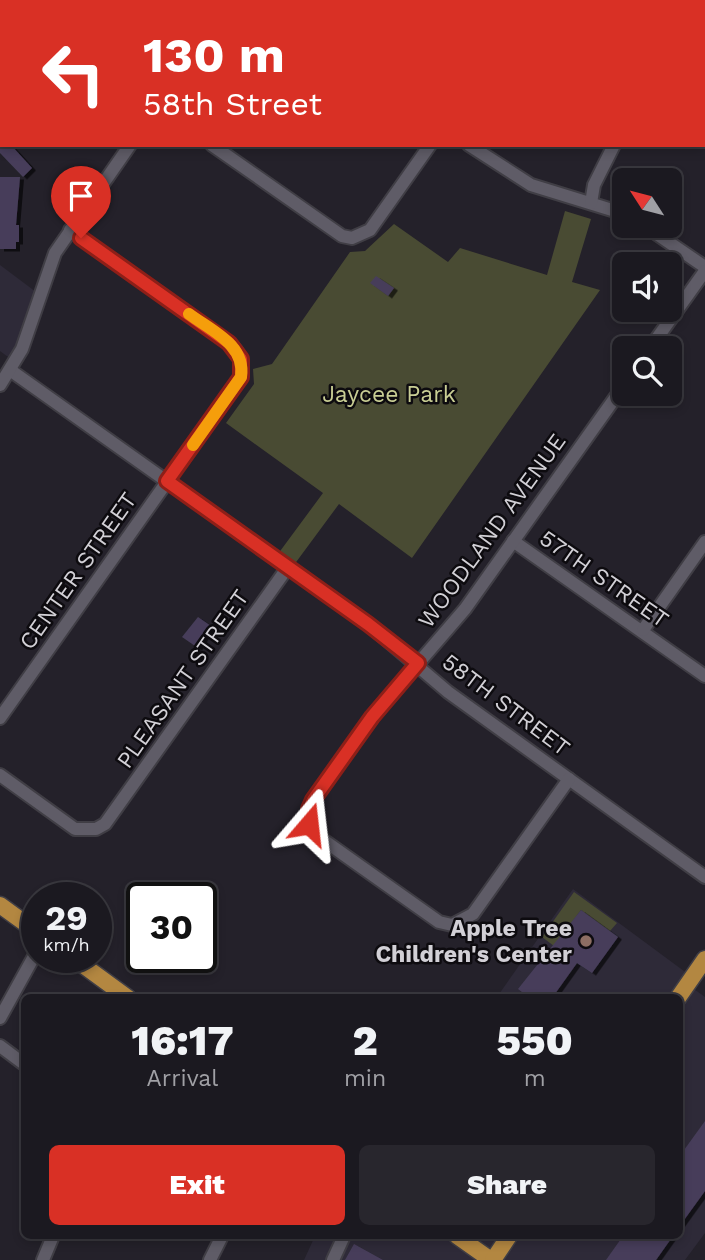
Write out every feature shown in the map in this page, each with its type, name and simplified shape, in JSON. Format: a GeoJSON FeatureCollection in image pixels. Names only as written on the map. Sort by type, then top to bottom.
{"type":"FeatureCollection","features":[{"type":"Feature","properties":{"kind":"main road"},"geometry":{"type":"LineString","coordinates":[[0,905],[21,920]]}},
{"type":"Feature","properties":{"kind":"main road"},"geometry":{"type":"LineString","coordinates":[[681,994],[705,959]]}},
{"type":"Feature","properties":{"kind":"main road"},"geometry":{"type":"LineString","coordinates":[[94,973],[123,994]]}},
{"type":"Feature","properties":{"kind":"main road"},"geometry":{"type":"LineString","coordinates":[[461,1239],[492,1260],[507,1239]]}},
{"type":"Feature","properties":{"kind":"street"},"geometry":{"type":"LineString","coordinates":[[0,385],[10,370],[33,320],[51,262],[70,230],[129,147]]}},
{"type":"Feature","properties":{"kind":"street"},"geometry":{"type":"LineString","coordinates":[[215,147],[342,236],[352,238],[370,230],[429,147]]}},
{"type":"Feature","properties":{"kind":"street"},"geometry":{"type":"LineString","coordinates":[[472,147],[531,185],[612,210]]}},
{"type":"Feature","properties":{"kind":"street"},"geometry":{"type":"LineString","coordinates":[[591,203],[594,185],[613,147]]}},
{"type":"Feature","properties":{"kind":"street","name":"CENTER STREET"},"geometry":{"type":"LineString","coordinates":[[0,718],[241,377],[241,359],[229,343],[70,230]]}},
{"type":"Feature","properties":{"kind":"street"},"geometry":{"type":"LineString","coordinates":[[658,336],[705,269],[662,238]]}},
{"type":"Feature","properties":{"kind":"street","name":"58TH STREET"},"geometry":{"type":"LineString","coordinates":[[10,370],[288,566],[418,663],[447,692],[705,877]]}},
{"type":"Feature","properties":{"kind":"street","name":"WOODLAND AVENUE"},"geometry":{"type":"LineString","coordinates":[[569,779],[473,914],[460,924],[444,924],[415,905],[313,831],[308,817],[313,800],[372,717],[465,609],[612,402]]}},
{"type":"Feature","properties":{"kind":"street","name":"57TH STREET"},"geometry":{"type":"LineString","coordinates":[[513,541],[705,676]]}},
{"type":"Feature","properties":{"kind":"street"},"geometry":{"type":"LineString","coordinates":[[643,631],[705,542]]}},
{"type":"Feature","properties":{"kind":"street","name":"PLEASANT STREET"},"geometry":{"type":"LineString","coordinates":[[0,775],[75,829],[96,829],[112,817],[288,566]]}},
{"type":"Feature","properties":{"kind":"street"},"geometry":{"type":"LineString","coordinates":[[0,1018],[25,973]]}},
{"type":"Feature","properties":{"kind":"street"},"geometry":{"type":"LineString","coordinates":[[0,1046],[21,1062]]}},
{"type":"Feature","properties":{"kind":"street"},"geometry":{"type":"LineString","coordinates":[[43,1260],[52,1239]]}},
{"type":"Feature","properties":{"kind":"street"},"geometry":{"type":"LineString","coordinates":[[210,1260],[220,1239]]}},
{"type":"Feature","properties":{"kind":"street"},"geometry":{"type":"LineString","coordinates":[[333,1260],[343,1239]]}},
{"type":"Feature","properties":{"kind":"shaded area"},"geometry":{"type":"Polygon","coordinates":[[[0,265],[40,295],[15,362],[0,351],[0,265]]]}},
{"type":"Feature","properties":{"kind":"shaded area"},"geometry":{"type":"Polygon","coordinates":[[[573,889],[692,977],[687,984],[705,997],[705,1233],[685,1260],[304,1260],[314,1239],[683,1239],[683,994],[499,994],[573,889]]]}},
{"type":"Feature","properties":{"kind":"green space","name":"Jaycee Park"},"geometry":{"type":"Polygon","coordinates":[[[565,211],[591,219],[572,282],[600,290],[412,558],[339,504],[291,569],[275,558],[323,493],[226,423],[254,384],[253,369],[272,364],[350,252],[365,251],[394,224],[448,262],[460,248],[547,275],[565,211]]]}},
{"type":"Feature","properties":{"kind":"green space"},"geometry":{"type":"Polygon","coordinates":[[[574,892],[617,923],[610,931],[581,910],[554,946],[542,937],[574,892]]]}},
{"type":"Feature","properties":{"kind":"building"},"geometry":{"type":"Polygon","coordinates":[[[0,147],[13,147],[32,168],[23,177],[0,153],[0,147]]]}},
{"type":"Feature","properties":{"kind":"building"},"geometry":{"type":"Polygon","coordinates":[[[0,177],[20,177],[16,225],[19,225],[19,242],[16,242],[16,249],[0,249],[0,177]]]}},
{"type":"Feature","properties":{"kind":"building"},"geometry":{"type":"Polygon","coordinates":[[[376,276],[394,288],[388,296],[370,283],[376,276]]]}},
{"type":"Feature","properties":{"kind":"building"},"geometry":{"type":"Polygon","coordinates":[[[198,617],[211,626],[198,648],[182,637],[198,617]]]}},
{"type":"Feature","properties":{"kind":"building"},"geometry":{"type":"Polygon","coordinates":[[[581,910],[618,937],[592,973],[577,963],[555,994],[525,994],[518,989],[581,910]]]}},
{"type":"Feature","properties":{"kind":"building"},"geometry":{"type":"Polygon","coordinates":[[[705,1121],[705,1191],[683,1221],[683,1151],[705,1121]]]}},
{"type":"Feature","properties":{"kind":"building"},"geometry":{"type":"Polygon","coordinates":[[[621,1239],[671,1239],[656,1260],[606,1260],[621,1239]]]}},
{"type":"Feature","properties":{"kind":"building"},"geometry":{"type":"Polygon","coordinates":[[[354,1244],[383,1260],[345,1260],[354,1244]]]}},
{"type":"Feature","properties":{"kind":"slow traffic"},"geometry":{"type":"LineString","coordinates":[[189,314],[237,351],[243,368],[241,377],[193,445]]}},
{"type":"Feature","properties":{"kind":"place","name":"Apple Tree Children's Center"},"geometry":{"type":"Point","coordinates":[586,941]}},
{"type":"Feature","properties":{"kind":"route"},"geometry":{"type":"LineString","coordinates":[[81,238],[229,343],[241,359],[241,377],[167,481],[368,624],[418,663],[372,717],[313,800],[309,809],[309,824]]}}]}
